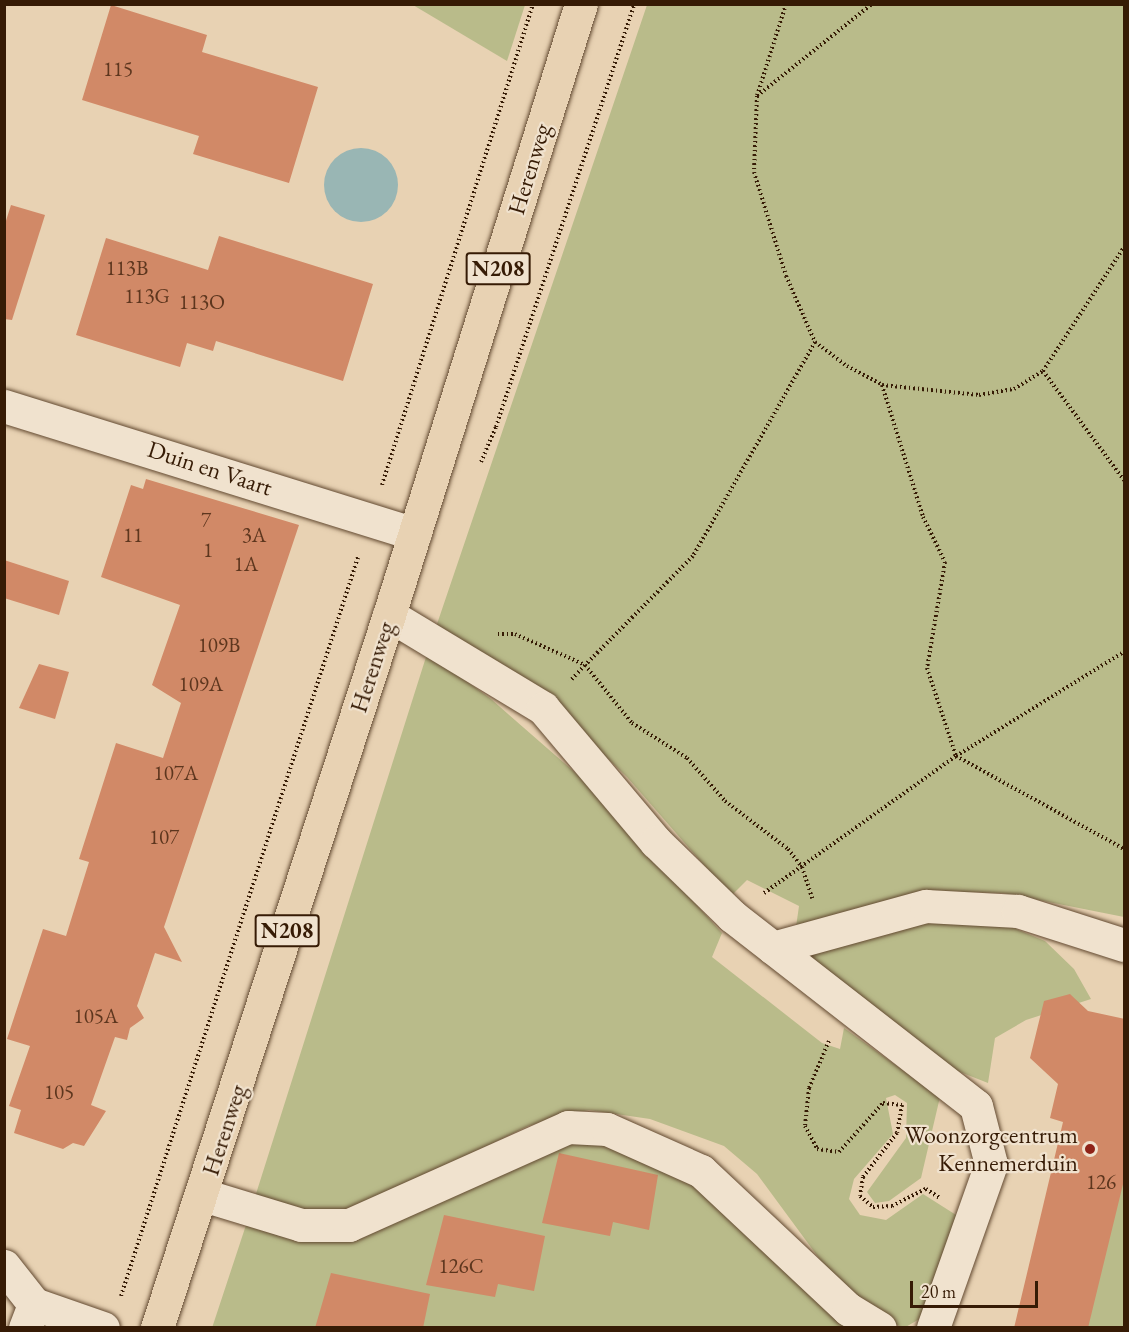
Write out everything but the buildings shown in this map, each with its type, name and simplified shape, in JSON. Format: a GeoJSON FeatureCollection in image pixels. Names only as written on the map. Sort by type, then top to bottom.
{"type":"FeatureCollection","features":[{"type":"Feature","properties":{"kind":"main road","name":"Herenweg"},"geometry":{"type":"LineString","coordinates":[[157,1328],[203,1195],[415,534],[581,4]]}},
{"type":"Feature","properties":{"kind":"street","name":"Duin en Vaart"},"geometry":{"type":"LineString","coordinates":[[4,406],[415,534]]}},
{"type":"Feature","properties":{"kind":"street"},"geometry":{"type":"LineString","coordinates":[[389,615],[543,708],[656,842],[732,916],[976,1106],[991,1164],[975,1217],[933,1328]]}},
{"type":"Feature","properties":{"kind":"street"},"geometry":{"type":"LineString","coordinates":[[773,948],[926,906],[1018,911],[1125,945]]}},
{"type":"Feature","properties":{"kind":"street"},"geometry":{"type":"LineString","coordinates":[[203,1195],[301,1225],[349,1225],[568,1127],[607,1129],[701,1171],[848,1309],[880,1328]]}},
{"type":"Feature","properties":{"kind":"street"},"geometry":{"type":"LineString","coordinates":[[4,1266],[29,1316],[110,1317]]}},
{"type":"Feature","properties":{"kind":"path","name":"Herenweg"},"geometry":{"type":"LineString","coordinates":[[110,1317],[370,521],[532,4]]}},
{"type":"Feature","properties":{"kind":"path"},"geometry":{"type":"LineString","coordinates":[[786,4],[757,96],[754,172],[786,276],[815,342],[847,366],[882,385],[979,395],[1014,389],[1043,371],[1125,247]]}},
{"type":"Feature","properties":{"kind":"path"},"geometry":{"type":"LineString","coordinates":[[757,96],[872,4]]}},
{"type":"Feature","properties":{"kind":"path"},"geometry":{"type":"LineString","coordinates":[[815,342],[693,556],[585,665],[632,723],[687,758],[726,801],[788,849],[802,867],[824,934]]}},
{"type":"Feature","properties":{"kind":"path"},"geometry":{"type":"LineString","coordinates":[[1043,371],[1125,480]]}},
{"type":"Feature","properties":{"kind":"path"},"geometry":{"type":"LineString","coordinates":[[882,385],[923,517],[945,562],[927,668],[956,756],[1125,849]]}},
{"type":"Feature","properties":{"kind":"path"},"geometry":{"type":"LineString","coordinates":[[732,916],[956,756],[1125,652]]}},
{"type":"Feature","properties":{"kind":"path"},"geometry":{"type":"LineString","coordinates":[[844,1005],[809,1088],[806,1126],[817,1149],[839,1152],[883,1103],[902,1105],[897,1133],[863,1177],[860,1196],[873,1207],[892,1206],[926,1189],[975,1217]]}},
{"type":"Feature","properties":{"kind":"green space"},"geometry":{"type":"Polygon","coordinates":[[[413,5],[525,5],[507,61],[413,5]]]}},
{"type":"Feature","properties":{"kind":"green space"},"geometry":{"type":"Polygon","coordinates":[[[647,5],[1124,5],[1124,917],[1003,893],[924,891],[796,927],[799,906],[747,880],[731,896],[627,777],[551,704],[436,627],[647,5]]]}},
{"type":"Feature","properties":{"kind":"green space"},"geometry":{"type":"Polygon","coordinates":[[[426,657],[444,665],[491,699],[587,783],[722,933],[712,957],[822,1043],[840,1049],[844,1028],[940,1097],[921,1178],[889,1201],[875,1203],[867,1192],[906,1138],[907,1103],[895,1095],[886,1098],[893,1134],[854,1179],[849,1199],[860,1215],[886,1220],[923,1194],[964,1220],[928,1314],[904,1328],[870,1313],[838,1284],[757,1174],[724,1146],[650,1119],[589,1110],[565,1115],[528,1126],[364,1205],[322,1214],[255,1197],[426,657]]]}},
{"type":"Feature","properties":{"kind":"green space"},"geometry":{"type":"Polygon","coordinates":[[[985,916],[1045,941],[1074,969],[1091,999],[1026,1020],[995,1038],[988,1083],[955,1070],[799,952],[895,921],[985,916]]]}},
{"type":"Feature","properties":{"kind":"green space"},"geometry":{"type":"Polygon","coordinates":[[[582,1140],[634,1150],[712,1190],[859,1328],[212,1328],[246,1225],[289,1230],[527,1152],[582,1140]]]}},
{"type":"Feature","properties":{"kind":"green space"},"geometry":{"type":"Polygon","coordinates":[[[1124,1176],[1124,1327],[1068,1328],[1124,1176]]]}},
{"type":"Feature","properties":{"kind":"water"},"geometry":{"type":"Polygon","coordinates":[[[354,148],[368,148],[382,154],[392,164],[398,178],[398,192],[392,206],[382,216],[368,222],[354,222],[340,216],[330,206],[324,192],[324,178],[330,164],[340,154],[354,148]]]}},
{"type":"Feature","properties":{"kind":"place","name":"Woonzorgcentrum Kennemerduin"},"geometry":{"type":"Point","coordinates":[1090,1149]}}]}
